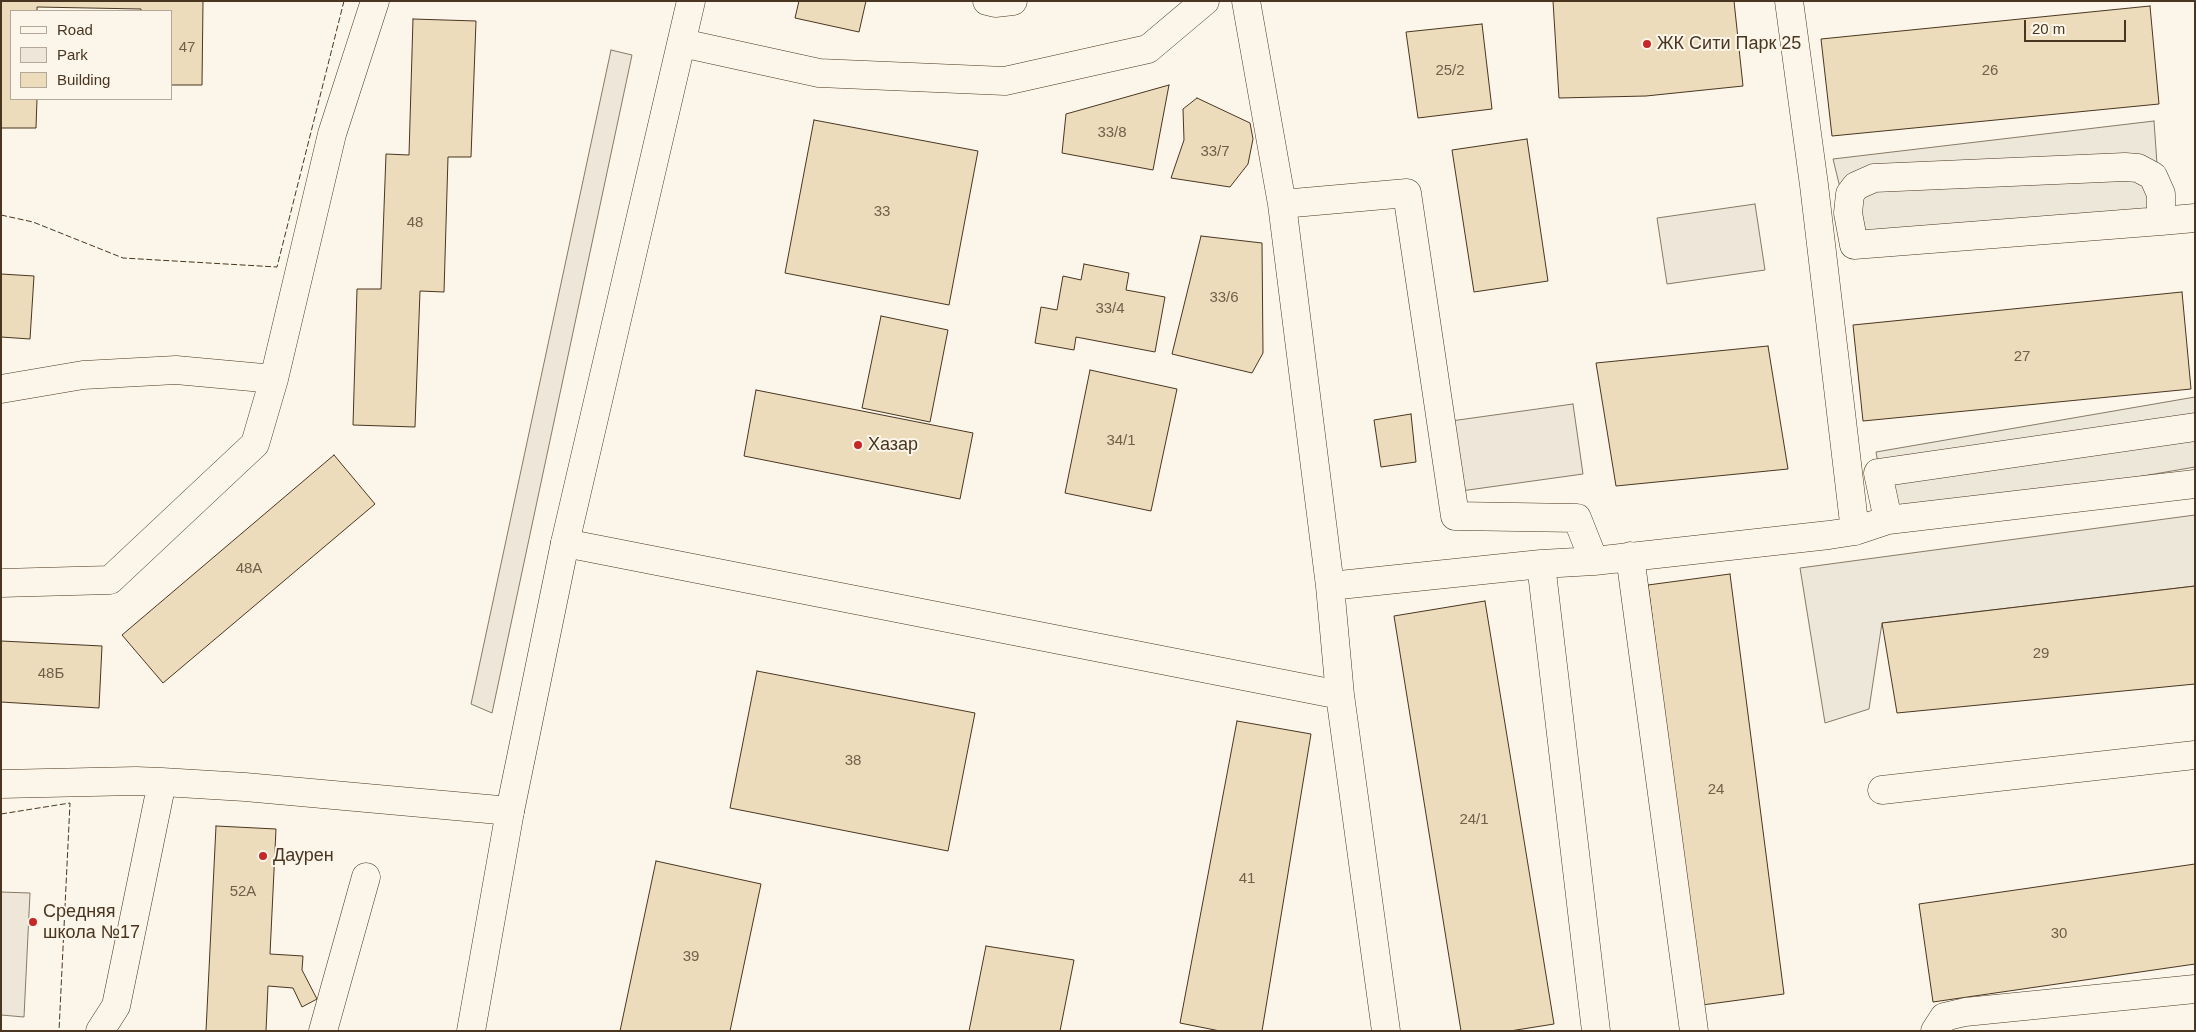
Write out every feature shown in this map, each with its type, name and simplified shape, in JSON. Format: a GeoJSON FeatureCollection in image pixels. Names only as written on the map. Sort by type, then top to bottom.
{"type":"FeatureCollection","features":[{"type":"Feature","properties":{"kind":"street"},"geometry":{"type":"LineString","coordinates":[[1,582],[110,580],[255,444],[274,379],[332,134],[375,1]]}},
{"type":"Feature","properties":{"kind":"street"},"geometry":{"type":"LineString","coordinates":[[471,1031],[510,811],[565,543],[691,1]]}},
{"type":"Feature","properties":{"kind":"street"},"geometry":{"type":"LineString","coordinates":[[987,1],[994,4],[1013,1]]}},
{"type":"Feature","properties":{"kind":"street"},"geometry":{"type":"LineString","coordinates":[[682,43],[819,73],[1005,81],[1148,50],[1205,1]]}},
{"type":"Feature","properties":{"kind":"street"},"geometry":{"type":"LineString","coordinates":[[1246,1],[1282,204],[1330,586],[1340,695],[1386,1031]]}},
{"type":"Feature","properties":{"kind":"street"},"geometry":{"type":"LineString","coordinates":[[1789,1],[1814,185],[1855,532]]}},
{"type":"Feature","properties":{"kind":"street"},"geometry":{"type":"LineString","coordinates":[[2161,221],[2161,194],[2153,176],[2138,168],[2125,166],[1874,178],[1856,186],[1850,194],[1848,213],[1854,245],[2161,221],[2195,218]]}},
{"type":"Feature","properties":{"kind":"street"},"geometry":{"type":"LineString","coordinates":[[1282,204],[1407,193],[1455,516],[1577,518],[1594,561]]}},
{"type":"Feature","properties":{"kind":"street"},"geometry":{"type":"LineString","coordinates":[[1,389],[83,375],[176,370],[274,379]]}},
{"type":"Feature","properties":{"kind":"street"},"geometry":{"type":"LineString","coordinates":[[1888,520],[1878,473],[2195,427]]}},
{"type":"Feature","properties":{"kind":"street"},"geometry":{"type":"LineString","coordinates":[[1330,586],[1541,564],[1594,561],[1855,532],[1888,520],[2195,484]]}},
{"type":"Feature","properties":{"kind":"street"},"geometry":{"type":"LineString","coordinates":[[565,543],[1340,695]]}},
{"type":"Feature","properties":{"kind":"street"},"geometry":{"type":"LineString","coordinates":[[1630,556],[1694,1031]]}},
{"type":"Feature","properties":{"kind":"street"},"geometry":{"type":"LineString","coordinates":[[1541,564],[1596,1031]]}},
{"type":"Feature","properties":{"kind":"street"},"geometry":{"type":"LineString","coordinates":[[1882,790],[2195,755]]}},
{"type":"Feature","properties":{"kind":"street"},"geometry":{"type":"LineString","coordinates":[[1,784],[162,782],[245,787],[510,811]]}},
{"type":"Feature","properties":{"kind":"street"},"geometry":{"type":"LineString","coordinates":[[100,1031],[116,1006],[162,782]]}},
{"type":"Feature","properties":{"kind":"street"},"geometry":{"type":"LineString","coordinates":[[323,1031],[366,877]]}},
{"type":"Feature","properties":{"kind":"street"},"geometry":{"type":"LineString","coordinates":[[1935,1031],[1944,1016],[1965,1012],[2195,989]]}},
{"type":"Feature","properties":{"kind":"green space"},"geometry":{"type":"Polygon","coordinates":[[[611,50],[632,55],[492,713],[471,704],[611,50]]]}},
{"type":"Feature","properties":{"kind":"green space"},"geometry":{"type":"Polygon","coordinates":[[[1755,204],[1765,270],[1667,284],[1657,218],[1755,204]]]}},
{"type":"Feature","properties":{"kind":"green space"},"geometry":{"type":"Polygon","coordinates":[[[1573,404],[1583,474],[1461,491],[1451,421],[1573,404]]]}},
{"type":"Feature","properties":{"kind":"green space"},"geometry":{"type":"Polygon","coordinates":[[[1,892],[30,893],[24,1017],[1,1015],[1,892]]]}},
{"type":"Feature","properties":{"kind":"shaded area"},"geometry":{"type":"Polygon","coordinates":[[[2154,121],[2161,221],[1854,245],[1833,159],[2154,121]]]}},
{"type":"Feature","properties":{"kind":"shaded area"},"geometry":{"type":"Polygon","coordinates":[[[2195,397],[2195,467],[1888,520],[1876,452],[2195,397]]]}},
{"type":"Feature","properties":{"kind":"shaded area"},"geometry":{"type":"Polygon","coordinates":[[[2195,515],[2195,586],[1882,623],[1869,709],[1825,723],[1800,568],[2195,515]]]}},
{"type":"Feature","properties":{"kind":"building"},"geometry":{"type":"Polygon","coordinates":[[[1,1],[203,1],[202,85],[172,85],[172,10],[37,7],[37,10],[10,10],[10,100],[37,100],[36,128],[1,128],[1,1]]]}},
{"type":"Feature","properties":{"kind":"building"},"geometry":{"type":"Polygon","coordinates":[[[799,1],[866,1],[859,32],[795,18],[799,1]]]}},
{"type":"Feature","properties":{"kind":"building","name":"ЖК Сити Парк 25"},"geometry":{"type":"Polygon","coordinates":[[[1553,1],[1734,1],[1743,86],[1646,96],[1559,98],[1553,1]]]}},
{"type":"Feature","properties":{"kind":"building"},"geometry":{"type":"Polygon","coordinates":[[[2150,6],[2159,104],[1832,136],[1821,39],[2150,6]]]}},
{"type":"Feature","properties":{"kind":"building"},"geometry":{"type":"Polygon","coordinates":[[[413,19],[476,21],[471,157],[448,157],[444,292],[420,291],[415,427],[353,425],[357,289],[381,289],[386,154],[409,155],[413,19]]]}},
{"type":"Feature","properties":{"kind":"building"},"geometry":{"type":"Polygon","coordinates":[[[1482,24],[1492,109],[1418,118],[1406,32],[1482,24]]]}},
{"type":"Feature","properties":{"kind":"building"},"geometry":{"type":"Polygon","coordinates":[[[1169,85],[1153,170],[1062,153],[1066,114],[1169,85]]]}},
{"type":"Feature","properties":{"kind":"building"},"geometry":{"type":"Polygon","coordinates":[[[1197,98],[1250,123],[1253,139],[1248,164],[1230,187],[1171,178],[1184,140],[1183,109],[1197,98]]]}},
{"type":"Feature","properties":{"kind":"building"},"geometry":{"type":"Polygon","coordinates":[[[814,120],[978,151],[949,305],[785,273],[814,120]]]}},
{"type":"Feature","properties":{"kind":"building"},"geometry":{"type":"Polygon","coordinates":[[[1527,139],[1548,281],[1474,292],[1452,150],[1527,139]]]}},
{"type":"Feature","properties":{"kind":"building"},"geometry":{"type":"Polygon","coordinates":[[[1201,236],[1262,243],[1263,353],[1252,373],[1172,354],[1201,236]]]}},
{"type":"Feature","properties":{"kind":"building"},"geometry":{"type":"Polygon","coordinates":[[[1084,264],[1129,273],[1126,290],[1165,297],[1155,352],[1076,337],[1074,350],[1035,343],[1041,307],[1057,310],[1063,276],[1081,280],[1084,264]]]}},
{"type":"Feature","properties":{"kind":"building"},"geometry":{"type":"Polygon","coordinates":[[[1,274],[34,276],[30,339],[1,337],[1,274]]]}},
{"type":"Feature","properties":{"kind":"building"},"geometry":{"type":"Polygon","coordinates":[[[2182,292],[2191,389],[1863,421],[1853,325],[2182,292]]]}},
{"type":"Feature","properties":{"kind":"building"},"geometry":{"type":"Polygon","coordinates":[[[881,316],[948,330],[930,422],[862,408],[881,316]]]}},
{"type":"Feature","properties":{"kind":"building"},"geometry":{"type":"Polygon","coordinates":[[[1768,346],[1788,469],[1616,486],[1596,363],[1768,346]]]}},
{"type":"Feature","properties":{"kind":"building"},"geometry":{"type":"Polygon","coordinates":[[[1090,370],[1177,389],[1151,511],[1065,493],[1090,370]]]}},
{"type":"Feature","properties":{"kind":"building","name":"Хазар"},"geometry":{"type":"Polygon","coordinates":[[[756,390],[973,433],[960,499],[744,456],[756,390]]]}},
{"type":"Feature","properties":{"kind":"building"},"geometry":{"type":"Polygon","coordinates":[[[1411,414],[1416,462],[1381,467],[1374,420],[1411,414]]]}},
{"type":"Feature","properties":{"kind":"building"},"geometry":{"type":"Polygon","coordinates":[[[334,455],[375,504],[163,683],[122,635],[334,455]]]}},
{"type":"Feature","properties":{"kind":"building"},"geometry":{"type":"Polygon","coordinates":[[[1730,574],[1784,994],[1702,1005],[1648,585],[1730,574]]]}},
{"type":"Feature","properties":{"kind":"building"},"geometry":{"type":"Polygon","coordinates":[[[2195,586],[2195,684],[1897,713],[1882,623],[2195,586]]]}},
{"type":"Feature","properties":{"kind":"building"},"geometry":{"type":"Polygon","coordinates":[[[1485,601],[1554,1024],[1510,1031],[1461,1031],[1394,616],[1485,601]]]}},
{"type":"Feature","properties":{"kind":"building"},"geometry":{"type":"Polygon","coordinates":[[[1,641],[102,646],[99,708],[1,702],[1,641]]]}},
{"type":"Feature","properties":{"kind":"building"},"geometry":{"type":"Polygon","coordinates":[[[757,671],[975,713],[948,851],[730,808],[757,671]]]}},
{"type":"Feature","properties":{"kind":"building"},"geometry":{"type":"Polygon","coordinates":[[[1237,721],[1311,734],[1262,1031],[1220,1031],[1180,1023],[1237,721]]]}},
{"type":"Feature","properties":{"kind":"building"},"geometry":{"type":"Polygon","coordinates":[[[216,826],[276,829],[270,954],[303,956],[302,970],[317,999],[302,1007],[293,988],[268,986],[266,1031],[206,1031],[216,826]]]}},
{"type":"Feature","properties":{"kind":"building"},"geometry":{"type":"Polygon","coordinates":[[[656,861],[761,884],[730,1031],[620,1031],[656,861]]]}},
{"type":"Feature","properties":{"kind":"building"},"geometry":{"type":"Polygon","coordinates":[[[2195,864],[2195,964],[1933,1002],[1919,904],[2195,864]]]}},
{"type":"Feature","properties":{"kind":"building"},"geometry":{"type":"Polygon","coordinates":[[[986,946],[1074,960],[1060,1031],[969,1031],[986,946]]]}},
{"type":"Feature","properties":{"kind":"fence"},"geometry":{"type":"LineString","coordinates":[[1,215],[33,222],[123,258],[277,267],[344,1]]}},
{"type":"Feature","properties":{"kind":"fence"},"geometry":{"type":"LineString","coordinates":[[1,814],[70,803],[59,1031]]}},
{"type":"Feature","properties":{"kind":"place","name":"ЖК Сити Парк 25"},"geometry":{"type":"Point","coordinates":[1647,44]}},
{"type":"Feature","properties":{"kind":"place","name":"Хазар"},"geometry":{"type":"Point","coordinates":[858,445]}},
{"type":"Feature","properties":{"kind":"place","name":"Даурен"},"geometry":{"type":"Point","coordinates":[263,856]}},
{"type":"Feature","properties":{"kind":"place","name":"Средняя школа №17"},"geometry":{"type":"Point","coordinates":[33,922]}}]}
